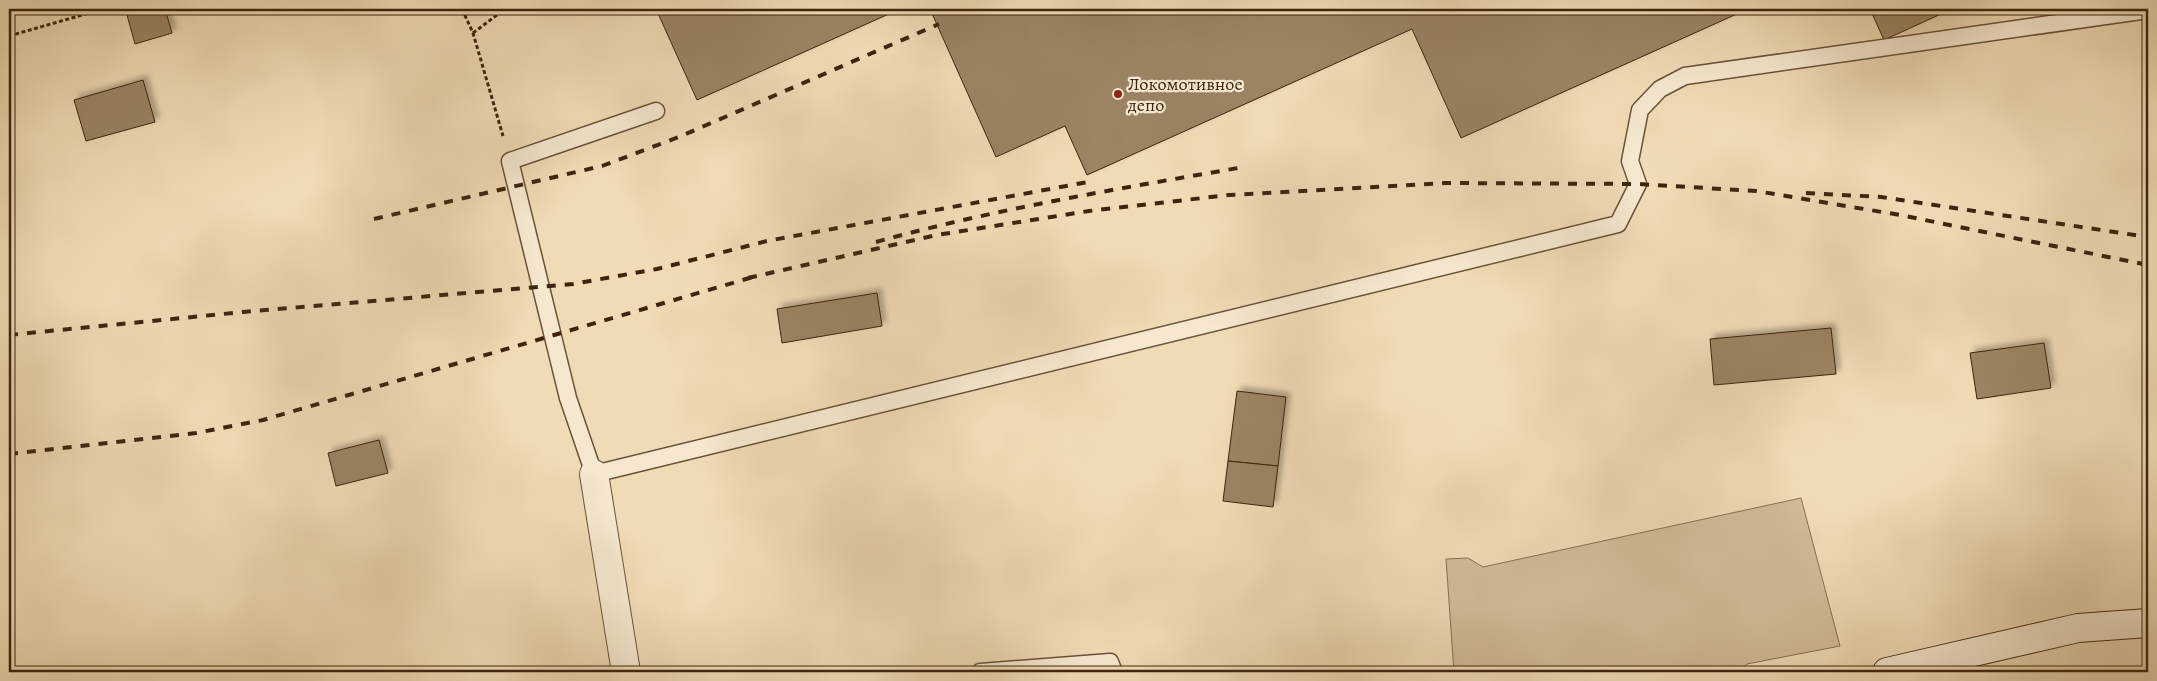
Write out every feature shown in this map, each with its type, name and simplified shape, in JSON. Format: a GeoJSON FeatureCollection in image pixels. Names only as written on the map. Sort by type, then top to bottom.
{"type":"FeatureCollection","features":[{"type":"Feature","properties":{"kind":"street"},"geometry":{"type":"LineString","coordinates":[[594,474],[626,672]]}},
{"type":"Feature","properties":{"kind":"street"},"geometry":{"type":"LineString","coordinates":[[1887,672],[2078,628],[2148,623]]}},
{"type":"Feature","properties":{"kind":"lane"},"geometry":{"type":"LineString","coordinates":[[656,111],[510,161],[568,398],[594,474],[1618,224],[1638,184],[1630,161],[1640,110],[1660,89],[1685,76],[2148,10]]}},
{"type":"Feature","properties":{"kind":"lane"},"geometry":{"type":"LineString","coordinates":[[980,672],[1110,662],[1114,672]]}},
{"type":"Feature","properties":{"kind":"path"},"geometry":{"type":"LineString","coordinates":[[9,36],[103,9]]}},
{"type":"Feature","properties":{"kind":"path"},"geometry":{"type":"LineString","coordinates":[[462,9],[473,33],[510,161]]}},
{"type":"Feature","properties":{"kind":"path"},"geometry":{"type":"LineString","coordinates":[[473,33],[505,9]]}},
{"type":"Feature","properties":{"kind":"shaded area"},"geometry":{"type":"Polygon","coordinates":[[[1801,498],[1840,646],[1747,664],[1736,672],[1454,672],[1446,559],[1468,558],[1483,567],[1801,498]]]}},
{"type":"Feature","properties":{"kind":"building"},"geometry":{"type":"Polygon","coordinates":[[[150,9],[165,9],[172,33],[135,44],[127,15],[150,9]]]}},
{"type":"Feature","properties":{"kind":"building"},"geometry":{"type":"Polygon","coordinates":[[[656,9],[900,9],[697,100],[656,9]]]}},
{"type":"Feature","properties":{"kind":"building","name":"Локомотивное депо"},"geometry":{"type":"Polygon","coordinates":[[[930,9],[1748,9],[1461,138],[1412,29],[1087,175],[1065,126],[996,157],[930,9]]]}},
{"type":"Feature","properties":{"kind":"building"},"geometry":{"type":"Polygon","coordinates":[[[1870,9],[1952,9],[1884,40],[1870,9]]]}},
{"type":"Feature","properties":{"kind":"building"},"geometry":{"type":"Polygon","coordinates":[[[143,80],[155,122],[86,141],[74,100],[143,80]]]}},
{"type":"Feature","properties":{"kind":"building"},"geometry":{"type":"Polygon","coordinates":[[[877,293],[882,326],[782,343],[777,309],[877,293]]]}},
{"type":"Feature","properties":{"kind":"building"},"geometry":{"type":"Polygon","coordinates":[[[1831,328],[1836,374],[1714,385],[1710,339],[1831,328]]]}},
{"type":"Feature","properties":{"kind":"building"},"geometry":{"type":"Polygon","coordinates":[[[2044,343],[2051,388],[1977,399],[1970,353],[2044,343]]]}},
{"type":"Feature","properties":{"kind":"building"},"geometry":{"type":"Polygon","coordinates":[[[1237,391],[1286,397],[1278,466],[1228,461],[1237,391]]]}},
{"type":"Feature","properties":{"kind":"building"},"geometry":{"type":"Polygon","coordinates":[[[379,440],[388,473],[336,486],[328,453],[379,440]]]}},
{"type":"Feature","properties":{"kind":"building"},"geometry":{"type":"Polygon","coordinates":[[[1228,461],[1278,466],[1273,507],[1223,501],[1228,461]]]}},
{"type":"Feature","properties":{"kind":"railway"},"geometry":{"type":"LineString","coordinates":[[9,12],[19,9]]}},
{"type":"Feature","properties":{"kind":"railway"},"geometry":{"type":"LineString","coordinates":[[374,219],[602,166],[679,137],[939,24]]}},
{"type":"Feature","properties":{"kind":"railway"},"geometry":{"type":"LineString","coordinates":[[876,242],[966,219],[1238,168]]}},
{"type":"Feature","properties":{"kind":"railway"},"geometry":{"type":"LineString","coordinates":[[9,335],[243,312],[573,284],[657,269],[767,241],[1088,182]]}},
{"type":"Feature","properties":{"kind":"railway"},"geometry":{"type":"LineString","coordinates":[[748,278],[937,235],[1089,211],[1229,195],[1445,183],[1638,184],[1756,191],[1900,215],[2148,265]]}},
{"type":"Feature","properties":{"kind":"railway"},"geometry":{"type":"LineString","coordinates":[[1806,193],[1881,197],[2148,237]]}},
{"type":"Feature","properties":{"kind":"railway"},"geometry":{"type":"LineString","coordinates":[[9,454],[196,433],[263,420],[753,277]]}},
{"type":"Feature","properties":{"kind":"place","name":"Локомотивное депо"},"geometry":{"type":"Point","coordinates":[1118,94]}}]}
